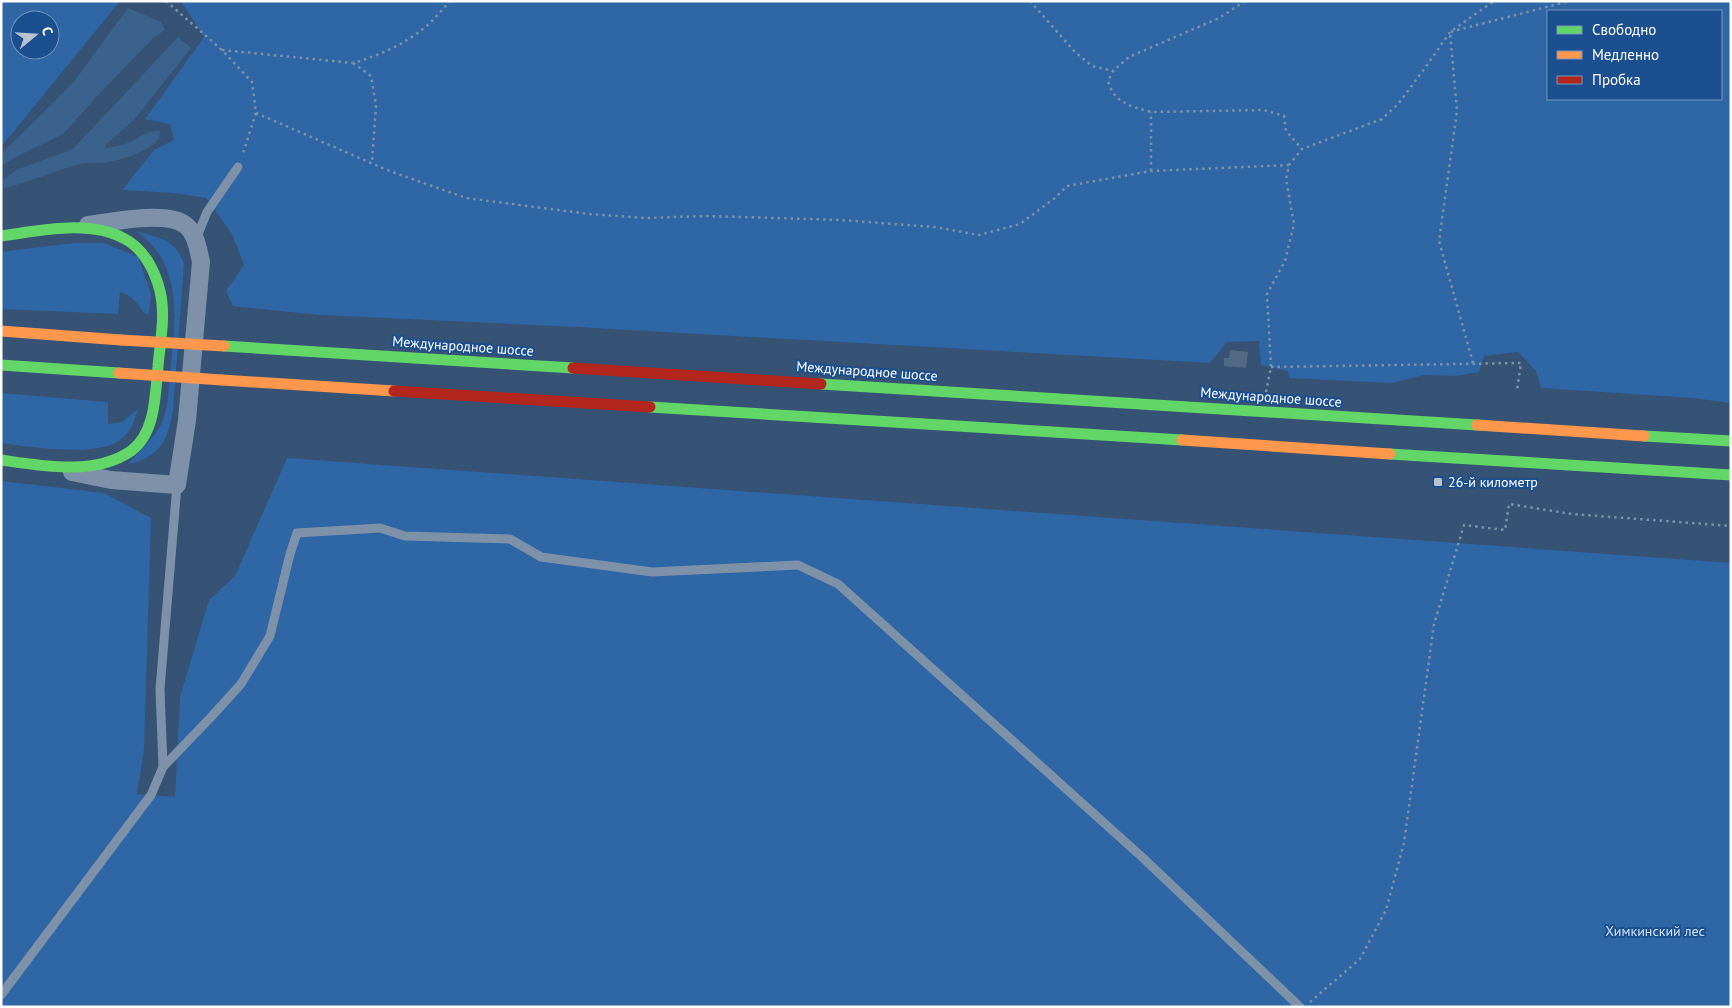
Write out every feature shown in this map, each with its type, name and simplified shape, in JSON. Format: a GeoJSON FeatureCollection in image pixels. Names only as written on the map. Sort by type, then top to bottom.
{"type":"FeatureCollection","features":[{"type":"Feature","properties":{"kind":"main road"},"geometry":{"type":"LineString","coordinates":[[1,236],[72,228],[104,232],[123,238],[142,251],[153,270],[160,291],[163,317],[154,409],[144,434],[133,450],[117,459],[92,464],[49,467],[1,460]]}},
{"type":"Feature","properties":{"kind":"main road","name":"Международное шоссе"},"geometry":{"type":"LineString","coordinates":[[1,331],[1731,441]]}},
{"type":"Feature","properties":{"kind":"main road"},"geometry":{"type":"LineString","coordinates":[[1,365],[1731,475]]}},
{"type":"Feature","properties":{"kind":"street"},"geometry":{"type":"LineString","coordinates":[[49,467],[111,480],[177,485],[187,420],[202,262],[196,240],[184,224],[167,218],[116,220],[72,228]]}},
{"type":"Feature","properties":{"kind":"lane"},"geometry":{"type":"LineString","coordinates":[[196,240],[207,212],[238,167]]}},
{"type":"Feature","properties":{"kind":"lane"},"geometry":{"type":"LineString","coordinates":[[163,767],[160,689],[177,485]]}},
{"type":"Feature","properties":{"kind":"lane"},"geometry":{"type":"LineString","coordinates":[[1,995],[151,795],[163,767],[241,684],[270,636],[297,533],[380,528],[405,536],[510,539],[541,557],[652,572],[798,565],[838,584],[1142,857],[1300,1007]]}},
{"type":"Feature","properties":{"kind":"path"},"geometry":{"type":"LineString","coordinates":[[166,1],[222,50],[252,82],[256,113],[238,167]]}},
{"type":"Feature","properties":{"kind":"path"},"geometry":{"type":"LineString","coordinates":[[222,50],[353,63],[374,57],[394,48],[429,24],[450,1]]}},
{"type":"Feature","properties":{"kind":"path"},"geometry":{"type":"LineString","coordinates":[[1030,1],[1075,52],[1092,66],[1113,71]]}},
{"type":"Feature","properties":{"kind":"path"},"geometry":{"type":"LineString","coordinates":[[1245,1],[1219,18],[1129,57],[1113,71],[1108,81],[1111,91],[1118,100],[1151,112],[1264,110],[1284,116],[1286,131],[1302,149]]}},
{"type":"Feature","properties":{"kind":"path"},"geometry":{"type":"LineString","coordinates":[[1262,411],[1272,367],[1267,294],[1284,262],[1294,224],[1286,179],[1288,165],[1302,149],[1382,119],[1398,104],[1450,32],[1494,1]]}},
{"type":"Feature","properties":{"kind":"path"},"geometry":{"type":"LineString","coordinates":[[1450,32],[1570,1]]}},
{"type":"Feature","properties":{"kind":"path"},"geometry":{"type":"LineString","coordinates":[[1450,32],[1457,111],[1439,241],[1473,363]]}},
{"type":"Feature","properties":{"kind":"path"},"geometry":{"type":"LineString","coordinates":[[353,63],[371,76],[376,105],[372,163]]}},
{"type":"Feature","properties":{"kind":"path"},"geometry":{"type":"LineString","coordinates":[[1151,112],[1151,171]]}},
{"type":"Feature","properties":{"kind":"path"},"geometry":{"type":"LineString","coordinates":[[256,113],[372,163],[466,198],[589,214],[645,218],[707,216],[841,220],[935,227],[979,235],[1020,224],[1068,186],[1151,171],[1288,165]]}},
{"type":"Feature","properties":{"kind":"path"},"geometry":{"type":"LineString","coordinates":[[1272,367],[1522,363],[1517,390]]}},
{"type":"Feature","properties":{"kind":"path"},"geometry":{"type":"LineString","coordinates":[[1305,1007],[1360,959],[1386,910],[1404,843],[1434,624],[1464,525],[1504,530],[1509,504],[1572,514],[1731,526]]}},
{"type":"Feature","properties":{"kind":"green space"},"geometry":{"type":"Polygon","coordinates":[[[1,1],[120,1],[1,147],[1,1]]]}},
{"type":"Feature","properties":{"kind":"green space"},"geometry":{"type":"Polygon","coordinates":[[[181,1],[1731,1],[1731,403],[1692,398],[1541,388],[1536,371],[1518,352],[1484,356],[1479,372],[1456,376],[1424,375],[1392,383],[1289,378],[1288,371],[1261,365],[1259,341],[1227,342],[1210,363],[577,327],[320,315],[233,306],[226,291],[244,265],[232,234],[206,198],[175,193],[122,190],[154,150],[174,140],[170,124],[145,119],[204,37],[181,1]]]}},
{"type":"Feature","properties":{"kind":"green space"},"geometry":{"type":"Polygon","coordinates":[[[136,231],[171,244],[181,256],[184,264],[171,421],[165,439],[155,452],[139,461],[128,464],[153,436],[163,420],[168,401],[174,334],[173,296],[170,277],[163,260],[152,245],[136,231]]]}},
{"type":"Feature","properties":{"kind":"green space"},"geometry":{"type":"Polygon","coordinates":[[[73,243],[104,243],[138,257],[151,294],[149,315],[145,313],[135,300],[120,292],[118,314],[1,309],[1,252],[73,243]]]}},
{"type":"Feature","properties":{"kind":"green space"},"geometry":{"type":"Polygon","coordinates":[[[1,393],[108,402],[108,424],[122,422],[138,409],[129,431],[119,441],[108,446],[78,450],[28,447],[1,443],[1,393]]]}},
{"type":"Feature","properties":{"kind":"green space","name":"Химкинский лес"},"geometry":{"type":"Polygon","coordinates":[[[287,458],[1731,563],[1731,1007],[1,1007],[1,481],[104,493],[151,518],[144,749],[137,794],[175,797],[180,697],[209,600],[235,576],[287,458]]]}},
{"type":"Feature","properties":{"kind":"shaded area"},"geometry":{"type":"Polygon","coordinates":[[[128,8],[161,22],[165,30],[153,38],[63,134],[12,159],[1,167],[1,154],[73,83],[128,8]]]}},
{"type":"Feature","properties":{"kind":"shaded area"},"geometry":{"type":"Polygon","coordinates":[[[178,37],[191,48],[134,120],[105,145],[107,148],[121,145],[131,142],[148,132],[160,131],[159,139],[154,144],[126,158],[103,163],[79,164],[5,188],[1,181],[16,170],[73,149],[178,37]]]}},
{"type":"Feature","properties":{"kind":"building"},"geometry":{"type":"Polygon","coordinates":[[[1230,350],[1248,352],[1246,368],[1224,366],[1224,358],[1229,358],[1230,350]]]}},
{"type":"Feature","properties":{"kind":"traffic: fast"},"geometry":{"type":"LineString","coordinates":[[1,236],[47,229],[80,228],[96,229],[125,239],[138,249],[152,268],[162,300],[163,319],[153,412],[145,434],[131,451],[117,459],[85,466],[34,465],[1,460]]}},
{"type":"Feature","properties":{"kind":"traffic: fast"},"geometry":{"type":"LineString","coordinates":[[224,346],[573,368]]}},
{"type":"Feature","properties":{"kind":"traffic: fast"},"geometry":{"type":"LineString","coordinates":[[1,365],[119,373]]}},
{"type":"Feature","properties":{"kind":"traffic: fast"},"geometry":{"type":"LineString","coordinates":[[821,384],[1477,425]]}},
{"type":"Feature","properties":{"kind":"traffic: fast"},"geometry":{"type":"LineString","coordinates":[[650,407],[1182,440]]}},
{"type":"Feature","properties":{"kind":"traffic: fast"},"geometry":{"type":"LineString","coordinates":[[1644,436],[1731,441]]}},
{"type":"Feature","properties":{"kind":"traffic: fast"},"geometry":{"type":"LineString","coordinates":[[1390,454],[1731,475]]}},
{"type":"Feature","properties":{"kind":"traffic: slow"},"geometry":{"type":"LineString","coordinates":[[1,331],[121,340]]}},
{"type":"Feature","properties":{"kind":"traffic: slow"},"geometry":{"type":"LineString","coordinates":[[121,340],[224,346]]}},
{"type":"Feature","properties":{"kind":"traffic: slow"},"geometry":{"type":"LineString","coordinates":[[119,373],[222,380]]}},
{"type":"Feature","properties":{"kind":"traffic: slow"},"geometry":{"type":"LineString","coordinates":[[222,380],[394,391]]}},
{"type":"Feature","properties":{"kind":"traffic: slow"},"geometry":{"type":"LineString","coordinates":[[1477,425],[1644,436]]}},
{"type":"Feature","properties":{"kind":"traffic: slow"},"geometry":{"type":"LineString","coordinates":[[1182,440],[1390,454]]}},
{"type":"Feature","properties":{"kind":"traffic: jam"},"geometry":{"type":"LineString","coordinates":[[573,368],[821,384]]}},
{"type":"Feature","properties":{"kind":"traffic: jam"},"geometry":{"type":"LineString","coordinates":[[394,391],[650,407]]}},
{"type":"Feature","properties":{"kind":"place","name":"26-й километр"},"geometry":{"type":"Point","coordinates":[1438,482]}}]}
